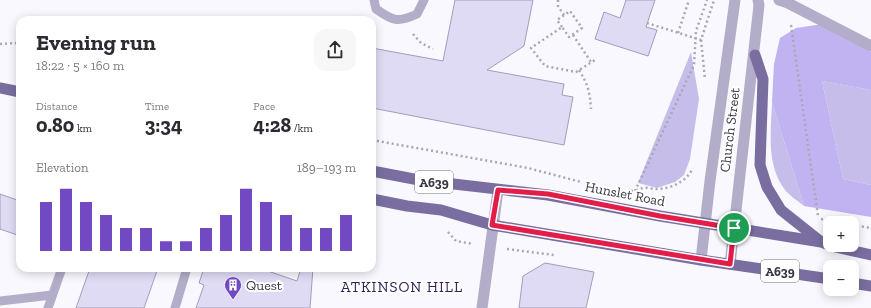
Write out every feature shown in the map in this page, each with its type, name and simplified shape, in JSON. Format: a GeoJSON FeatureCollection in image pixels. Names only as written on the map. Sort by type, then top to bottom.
{"type":"FeatureCollection","features":[{"type":"Feature","properties":{"kind":"main road"},"geometry":{"type":"LineString","coordinates":[[755,55],[764,79],[760,165],[767,186],[781,210],[821,242]]}},
{"type":"Feature","properties":{"kind":"main road"},"geometry":{"type":"LineString","coordinates":[[0,88],[16,91]]}},
{"type":"Feature","properties":{"kind":"main road","name":"Hunslet Road"},"geometry":{"type":"LineString","coordinates":[[376,172],[419,180],[498,190],[548,194],[706,224],[821,242],[831,246],[871,255]]}},
{"type":"Feature","properties":{"kind":"main road","name":"A639"},"geometry":{"type":"LineString","coordinates":[[376,200],[407,206],[441,210],[492,225],[701,260],[823,278]]}},
{"type":"Feature","properties":{"kind":"main road"},"geometry":{"type":"LineString","coordinates":[[859,284],[871,286]]}},
{"type":"Feature","properties":{"kind":"street","name":"Church Street"},"geometry":{"type":"LineString","coordinates":[[701,260],[710,181],[735,0]]}},
{"type":"Feature","properties":{"kind":"street","name":"Church Street"},"geometry":{"type":"LineString","coordinates":[[730,264],[755,55],[759,5],[758,0]]}},
{"type":"Feature","properties":{"kind":"street"},"geometry":{"type":"LineString","coordinates":[[784,1],[871,46]]}},
{"type":"Feature","properties":{"kind":"street"},"geometry":{"type":"LineString","coordinates":[[482,308],[492,225],[498,190]]}},
{"type":"Feature","properties":{"kind":"lane"},"geometry":{"type":"LineString","coordinates":[[374,0],[376,9],[389,18],[403,20],[417,14],[424,0]]}},
{"type":"Feature","properties":{"kind":"lane"},"geometry":{"type":"LineString","coordinates":[[48,308],[61,272]]}},
{"type":"Feature","properties":{"kind":"lane"},"geometry":{"type":"LineString","coordinates":[[175,308],[186,272]]}},
{"type":"Feature","properties":{"kind":"lane"},"geometry":{"type":"LineString","coordinates":[[0,301],[52,296]]}},
{"type":"Feature","properties":{"kind":"path"},"geometry":{"type":"LineString","coordinates":[[558,0],[558,6],[564,15]]}},
{"type":"Feature","properties":{"kind":"path"},"geometry":{"type":"LineString","coordinates":[[678,33],[689,0]]}},
{"type":"Feature","properties":{"kind":"path"},"geometry":{"type":"LineString","coordinates":[[635,191],[694,65],[696,30],[707,0]]}},
{"type":"Feature","properties":{"kind":"path"},"geometry":{"type":"LineString","coordinates":[[706,85],[701,40],[714,0]]}},
{"type":"Feature","properties":{"kind":"path"},"geometry":{"type":"LineString","coordinates":[[784,1],[821,242]]}},
{"type":"Feature","properties":{"kind":"path"},"geometry":{"type":"LineString","coordinates":[[570,11],[582,28],[569,37],[557,20],[564,15],[570,11]]}},
{"type":"Feature","properties":{"kind":"path"},"geometry":{"type":"LineString","coordinates":[[403,20],[422,43],[433,49]]}},
{"type":"Feature","properties":{"kind":"path"},"geometry":{"type":"LineString","coordinates":[[647,23],[701,40]]}},
{"type":"Feature","properties":{"kind":"path"},"geometry":{"type":"LineString","coordinates":[[562,28],[531,48],[545,66],[576,72],[595,60]]}},
{"type":"Feature","properties":{"kind":"path"},"geometry":{"type":"LineString","coordinates":[[573,35],[592,63]]}},
{"type":"Feature","properties":{"kind":"path"},"geometry":{"type":"LineString","coordinates":[[0,44],[16,43]]}},
{"type":"Feature","properties":{"kind":"path"},"geometry":{"type":"LineString","coordinates":[[579,70],[586,81],[590,94],[591,110]]}},
{"type":"Feature","properties":{"kind":"path"},"geometry":{"type":"LineString","coordinates":[[376,141],[528,168],[585,183]]}},
{"type":"Feature","properties":{"kind":"path"},"geometry":{"type":"LineString","coordinates":[[628,192],[644,187],[655,189],[676,185],[685,179],[694,166]]}},
{"type":"Feature","properties":{"kind":"path"},"geometry":{"type":"LineString","coordinates":[[859,226],[871,228]]}},
{"type":"Feature","properties":{"kind":"shaded area"},"geometry":{"type":"Polygon","coordinates":[[[823,24],[871,52],[871,90],[822,81],[843,179],[871,185],[871,217],[804,206],[772,102],[774,64],[780,38],[796,28],[823,24]]]}},
{"type":"Feature","properties":{"kind":"shaded area"},"geometry":{"type":"Polygon","coordinates":[[[691,52],[699,99],[690,159],[684,175],[675,182],[657,188],[638,183],[691,52]]]}},
{"type":"Feature","properties":{"kind":"shaded area"},"geometry":{"type":"Polygon","coordinates":[[[822,81],[871,90],[871,185],[843,179],[822,81]]]}},
{"type":"Feature","properties":{"kind":"shaded area"},"geometry":{"type":"Polygon","coordinates":[[[772,102],[804,206],[785,190],[775,170],[771,148],[772,102]]]}},
{"type":"Feature","properties":{"kind":"building"},"geometry":{"type":"Polygon","coordinates":[[[455,0],[533,0],[524,46],[487,70],[564,84],[562,95],[573,97],[564,145],[376,109],[376,49],[443,61],[455,0]]]}},
{"type":"Feature","properties":{"kind":"building"},"geometry":{"type":"Polygon","coordinates":[[[626,0],[655,0],[646,27],[657,30],[648,56],[595,39],[604,12],[620,18],[626,0]]]}},
{"type":"Feature","properties":{"kind":"building"},"geometry":{"type":"Polygon","coordinates":[[[0,194],[16,200],[16,235],[0,229],[0,194]]]}},
{"type":"Feature","properties":{"kind":"building"},"geometry":{"type":"Polygon","coordinates":[[[545,263],[594,272],[586,308],[519,308],[523,276],[545,263]]]}},
{"type":"Feature","properties":{"kind":"building"},"geometry":{"type":"Polygon","coordinates":[[[89,272],[157,272],[144,308],[76,308],[89,272]]]}},
{"type":"Feature","properties":{"kind":"building"},"geometry":{"type":"Polygon","coordinates":[[[203,272],[271,272],[297,281],[300,272],[313,272],[310,308],[196,308],[204,285],[199,283],[203,272]]]}},
{"type":"Feature","properties":{"kind":"place","name":"Quest"},"geometry":{"type":"Point","coordinates":[233,300]}},
{"type":"Feature","properties":{"kind":"district","name":"ATKINSON HILL"},"geometry":{"type":"Point","coordinates":[402,287]}},
{"type":"Feature","properties":{"kind":"route"},"geometry":{"type":"LineString","coordinates":[[498,190],[548,194],[660,216],[734,228],[730,264],[492,225],[498,190]]}}]}
